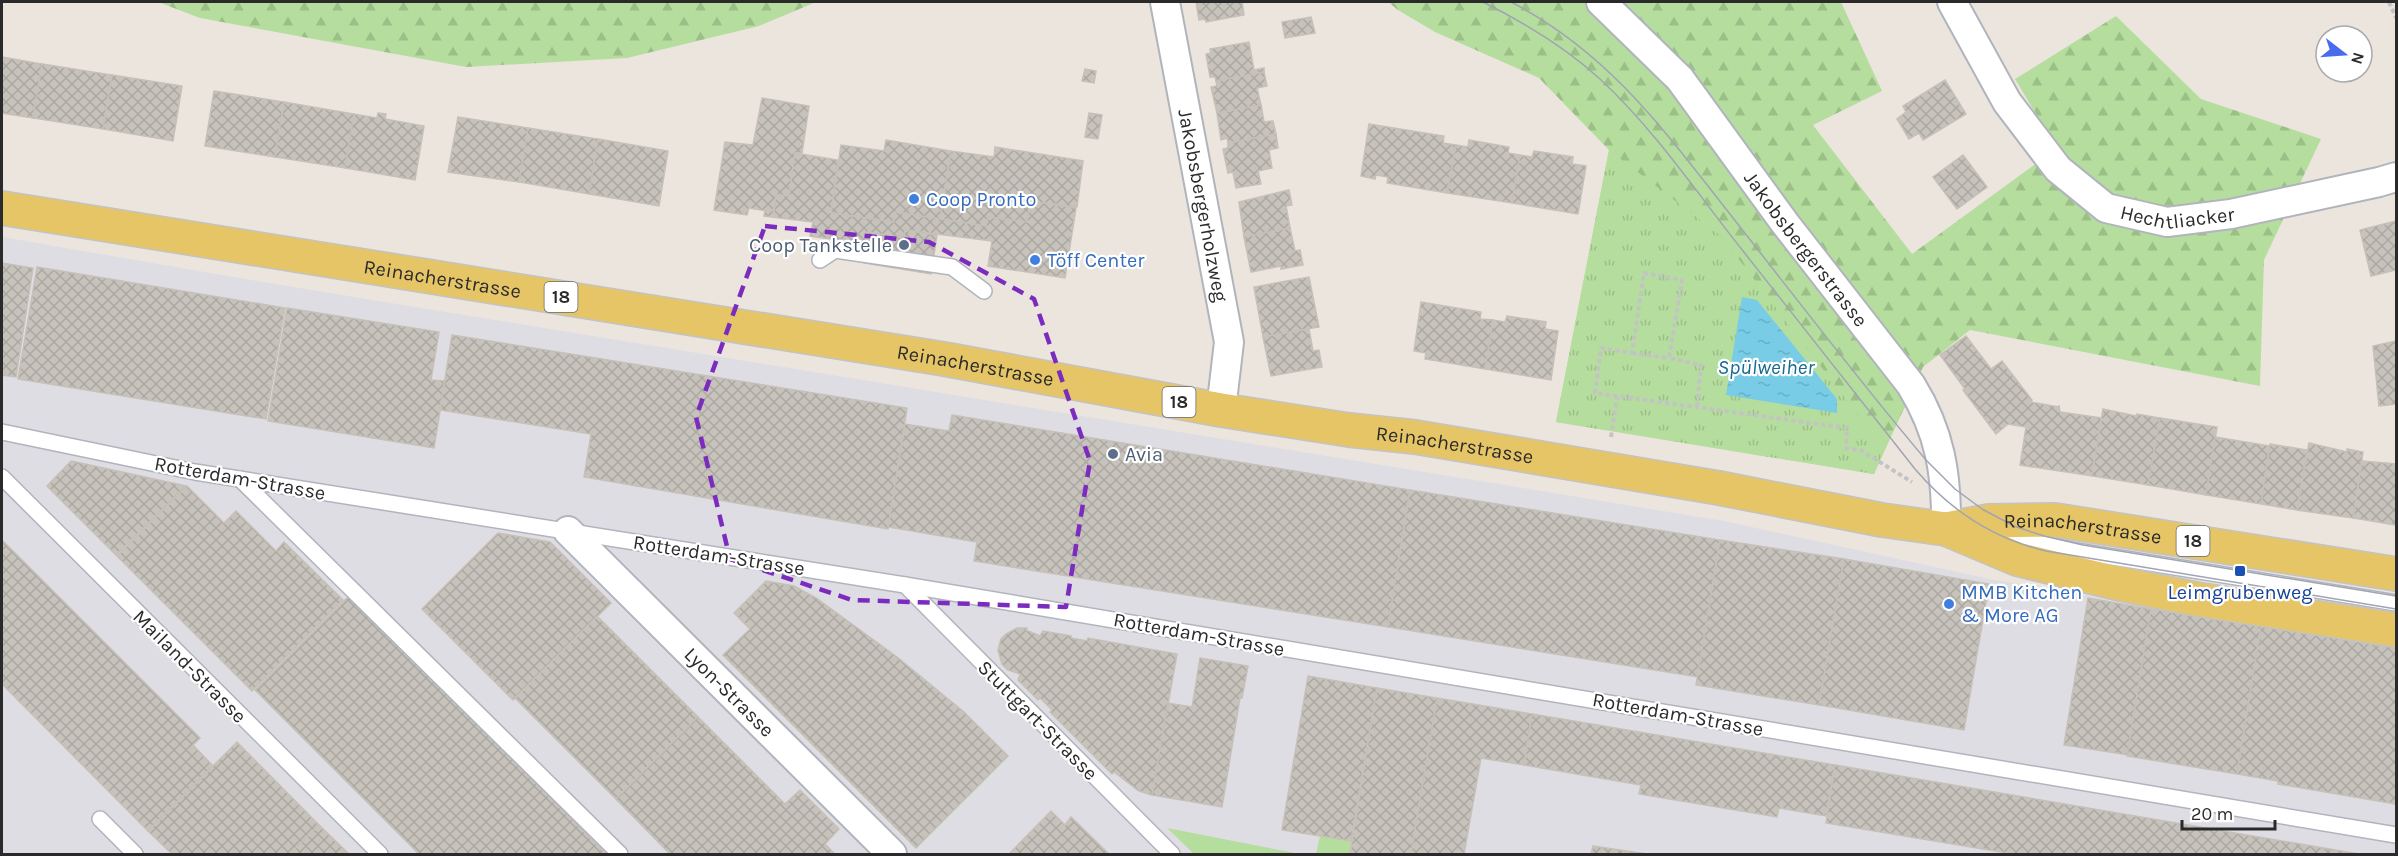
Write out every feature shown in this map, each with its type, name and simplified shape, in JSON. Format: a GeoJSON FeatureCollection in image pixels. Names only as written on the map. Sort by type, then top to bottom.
{"type":"FeatureCollection","features":[{"type":"Feature","properties":{"kind":"main road","name":"Reinacherstrasse"},"geometry":{"type":"LineString","coordinates":[[2,208],[932,357],[1221,410],[1349,430],[1415,437],[1778,498],[1882,520],[1946,529],[2016,559],[2116,583],[2397,630]]}},
{"type":"Feature","properties":{"kind":"main road","name":"Reinacherstrasse"},"geometry":{"type":"LineString","coordinates":[[1946,529],[1989,521],[2055,520],[2397,574]]}},
{"type":"Feature","properties":{"kind":"street","name":"Jakobsbergerholzweg"},"geometry":{"type":"LineString","coordinates":[[1165,2],[1229,342],[1221,410]]}},
{"type":"Feature","properties":{"kind":"street","name":"Jakobsbergerstrasse"},"geometry":{"type":"LineString","coordinates":[[1601,2],[1680,79],[1784,222],[1911,385],[1924,406],[1940,450],[1946,481],[1946,529]]}},
{"type":"Feature","properties":{"kind":"street","name":"Hechtliacker"},"geometry":{"type":"LineString","coordinates":[[1952,2],[2007,102],[2058,169],[2106,207],[2167,222],[2231,214],[2397,177]]}},
{"type":"Feature","properties":{"kind":"street","name":"Lyon-Strasse"},"geometry":{"type":"LineString","coordinates":[[568,531],[891,855]]}},
{"type":"Feature","properties":{"kind":"lane"},"geometry":{"type":"LineString","coordinates":[[820,260],[836,250],[952,267],[984,291]]}},
{"type":"Feature","properties":{"kind":"lane","name":"Rotterdam-Strasse"},"geometry":{"type":"LineString","coordinates":[[2,432],[240,479],[905,585],[2397,835]]}},
{"type":"Feature","properties":{"kind":"lane","name":"Mailand-Strasse"},"geometry":{"type":"LineString","coordinates":[[2,477],[380,855]]}},
{"type":"Feature","properties":{"kind":"lane"},"geometry":{"type":"LineString","coordinates":[[240,479],[620,855]]}},
{"type":"Feature","properties":{"kind":"lane"},"geometry":{"type":"LineString","coordinates":[[1989,521],[2033,541],[2076,551],[2397,603]]}},
{"type":"Feature","properties":{"kind":"lane","name":"Stuttgart-Strasse"},"geometry":{"type":"LineString","coordinates":[[905,585],[1172,855]]}},
{"type":"Feature","properties":{"kind":"lane"},"geometry":{"type":"LineString","coordinates":[[100,819],[135,855]]}},
{"type":"Feature","properties":{"kind":"path"},"geometry":{"type":"LineString","coordinates":[[2389,2],[2397,18]]}},
{"type":"Feature","properties":{"kind":"path"},"geometry":{"type":"LineString","coordinates":[[1632,353],[1644,273],[1682,280],[1669,358]]}},
{"type":"Feature","properties":{"kind":"path"},"geometry":{"type":"LineString","coordinates":[[1697,406],[1701,365],[1601,348],[1595,393],[1847,428],[1846,447],[1862,451],[1912,482]]}},
{"type":"Feature","properties":{"kind":"path"},"geometry":{"type":"LineString","coordinates":[[1611,438],[1617,396]]}},
{"type":"Feature","properties":{"kind":"highlighted area"},"geometry":{"type":"Polygon","coordinates":[[[765,226],[929,242],[1034,299],[1090,461],[1066,607],[852,600],[730,559],[696,417],[765,226]]]}},
{"type":"Feature","properties":{"kind":"shaded area"},"geometry":{"type":"Polygon","coordinates":[[[2,237],[251,280],[1724,521],[1990,579],[2396,647],[2396,854],[2,854],[2,237]]]}},
{"type":"Feature","properties":{"kind":"green space"},"geometry":{"type":"Polygon","coordinates":[[[158,2],[816,2],[759,26],[627,58],[466,67],[200,18],[158,2]]]}},
{"type":"Feature","properties":{"kind":"green space"},"geometry":{"type":"Polygon","coordinates":[[[1388,2],[1841,2],[1882,91],[1813,125],[1912,254],[2060,146],[2042,124],[2015,79],[2116,16],[2201,99],[2321,139],[2264,260],[2260,386],[1970,330],[1923,367],[1874,474],[1556,422],[1609,150],[1539,78],[1435,32],[1388,2]]]}},
{"type":"Feature","properties":{"kind":"green space"},"geometry":{"type":"Polygon","coordinates":[[[1609,150],[1721,236],[1884,449],[1874,474],[1556,422],[1609,150]]]}},
{"type":"Feature","properties":{"kind":"green space"},"geometry":{"type":"Polygon","coordinates":[[[1167,828],[1300,854],[1194,854],[1167,828]]]}},
{"type":"Feature","properties":{"kind":"green space"},"geometry":{"type":"Polygon","coordinates":[[[1320,836],[1352,841],[1350,854],[1316,854],[1320,836]]]}},
{"type":"Feature","properties":{"kind":"water","name":"Spülweiher"},"geometry":{"type":"Polygon","coordinates":[[[1742,297],[1757,300],[1837,399],[1837,413],[1726,395],[1742,297]]]}},
{"type":"Feature","properties":{"kind":"building"},"geometry":{"type":"Polygon","coordinates":[[[1196,2],[1242,2],[1244,15],[1206,22],[1205,19],[1199,20],[1196,2]]]}},
{"type":"Feature","properties":{"kind":"building"},"geometry":{"type":"Polygon","coordinates":[[[1311,17],[1315,33],[1285,38],[1282,22],[1311,17]]]}},
{"type":"Feature","properties":{"kind":"building"},"geometry":{"type":"Polygon","coordinates":[[[1249,42],[1254,70],[1264,68],[1264,72],[1216,81],[1215,77],[1210,77],[1206,54],[1211,53],[1210,49],[1249,42]]]}},
{"type":"Feature","properties":{"kind":"building"},"geometry":{"type":"Polygon","coordinates":[[[2,57],[42,64],[33,118],[2,113],[2,57]]]}},
{"type":"Feature","properties":{"kind":"building"},"geometry":{"type":"Polygon","coordinates":[[[42,64],[112,75],[103,129],[33,118],[42,64]]]}},
{"type":"Feature","properties":{"kind":"building"},"geometry":{"type":"Polygon","coordinates":[[[1085,69],[1096,71],[1094,83],[1082,81],[1085,69]]]}},
{"type":"Feature","properties":{"kind":"building"},"geometry":{"type":"Polygon","coordinates":[[[1264,72],[1267,86],[1257,88],[1261,105],[1217,113],[1211,87],[1217,86],[1216,81],[1264,72]]]}},
{"type":"Feature","properties":{"kind":"building"},"geometry":{"type":"Polygon","coordinates":[[[112,75],[182,86],[173,141],[103,129],[112,75]]]}},
{"type":"Feature","properties":{"kind":"building"},"geometry":{"type":"Polygon","coordinates":[[[1945,80],[1966,114],[1923,140],[1919,133],[1909,139],[1897,119],[1906,112],[1903,106],[1945,80]]]}},
{"type":"Feature","properties":{"kind":"building"},"geometry":{"type":"Polygon","coordinates":[[[214,91],[284,102],[275,157],[205,146],[214,91]]]}},
{"type":"Feature","properties":{"kind":"building"},"geometry":{"type":"Polygon","coordinates":[[[762,98],[809,106],[802,153],[795,153],[789,196],[776,195],[773,212],[749,208],[747,215],[714,210],[725,142],[753,145],[762,98]]]}},
{"type":"Feature","properties":{"kind":"building"},"geometry":{"type":"Polygon","coordinates":[[[284,102],[354,114],[345,168],[275,157],[284,102]]]}},
{"type":"Feature","properties":{"kind":"building"},"geometry":{"type":"Polygon","coordinates":[[[1261,105],[1264,122],[1273,121],[1276,134],[1228,143],[1227,138],[1221,140],[1217,113],[1261,105]]]}},
{"type":"Feature","properties":{"kind":"building"},"geometry":{"type":"Polygon","coordinates":[[[378,113],[386,114],[385,119],[424,126],[415,180],[345,168],[354,114],[377,118],[378,113]]]}},
{"type":"Feature","properties":{"kind":"building"},"geometry":{"type":"Polygon","coordinates":[[[1089,113],[1102,115],[1098,139],[1085,137],[1089,113]]]}},
{"type":"Feature","properties":{"kind":"building"},"geometry":{"type":"Polygon","coordinates":[[[458,117],[528,128],[519,182],[448,172],[458,117]]]}},
{"type":"Feature","properties":{"kind":"building"},"geometry":{"type":"Polygon","coordinates":[[[1369,124],[1444,136],[1443,143],[1456,145],[1447,193],[1387,183],[1388,177],[1376,175],[1375,179],[1361,176],[1369,124]]]}},
{"type":"Feature","properties":{"kind":"building"},"geometry":{"type":"Polygon","coordinates":[[[528,128],[598,139],[589,194],[519,182],[528,128]]]}},
{"type":"Feature","properties":{"kind":"building"},"geometry":{"type":"Polygon","coordinates":[[[1276,134],[1278,148],[1269,150],[1272,168],[1258,171],[1261,184],[1236,188],[1233,172],[1228,173],[1223,149],[1228,148],[1228,143],[1276,134]]]}},
{"type":"Feature","properties":{"kind":"building"},"geometry":{"type":"Polygon","coordinates":[[[598,139],[668,151],[659,206],[589,194],[598,139]]]}},
{"type":"Feature","properties":{"kind":"building"},"geometry":{"type":"Polygon","coordinates":[[[886,140],[951,151],[940,219],[895,212],[894,222],[831,213],[841,145],[884,151],[886,140]]]}},
{"type":"Feature","properties":{"kind":"building"},"geometry":{"type":"Polygon","coordinates":[[[1469,140],[1509,147],[1508,153],[1520,155],[1512,203],[1447,193],[1456,145],[1468,147],[1469,140]]]}},
{"type":"Feature","properties":{"kind":"building"},"geometry":{"type":"Polygon","coordinates":[[[995,147],[1083,161],[1077,207],[1030,201],[1027,222],[988,217],[986,226],[940,219],[951,151],[994,157],[995,147]]]}},
{"type":"Feature","properties":{"kind":"building"},"geometry":{"type":"Polygon","coordinates":[[[1534,151],[1573,157],[1572,164],[1586,166],[1578,214],[1512,203],[1520,155],[1532,157],[1534,151]]]}},
{"type":"Feature","properties":{"kind":"building"},"geometry":{"type":"Polygon","coordinates":[[[795,153],[838,160],[831,213],[894,222],[895,212],[986,226],[988,217],[1027,222],[1030,201],[1076,208],[1065,278],[988,266],[992,241],[905,230],[904,238],[868,232],[866,244],[810,236],[813,222],[764,216],[765,210],[774,211],[776,195],[789,196],[795,153]]]}},
{"type":"Feature","properties":{"kind":"building"},"geometry":{"type":"Polygon","coordinates":[[[1963,155],[1987,187],[1957,209],[1933,177],[1963,155]]]}},
{"type":"Feature","properties":{"kind":"building"},"geometry":{"type":"Polygon","coordinates":[[[1289,190],[1292,205],[1286,206],[1290,228],[1244,237],[1239,202],[1289,190]]]}},
{"type":"Feature","properties":{"kind":"building"},"geometry":{"type":"Polygon","coordinates":[[[2396,221],[2396,270],[2371,276],[2360,230],[2396,221]]]}},
{"type":"Feature","properties":{"kind":"building"},"geometry":{"type":"Polygon","coordinates":[[[1290,228],[1295,251],[1300,250],[1303,265],[1281,269],[1281,266],[1251,272],[1244,237],[1290,228]]]}},
{"type":"Feature","properties":{"kind":"building"},"geometry":{"type":"Polygon","coordinates":[[[905,230],[937,235],[931,274],[864,263],[868,232],[904,238],[905,230]]]}},
{"type":"Feature","properties":{"kind":"building"},"geometry":{"type":"Polygon","coordinates":[[[2,263],[33,268],[16,377],[2,375],[2,263]]]}},
{"type":"Feature","properties":{"kind":"building"},"geometry":{"type":"Polygon","coordinates":[[[37,267],[285,308],[266,419],[18,379],[37,267]]]}},
{"type":"Feature","properties":{"kind":"building"},"geometry":{"type":"Polygon","coordinates":[[[1309,277],[1319,327],[1263,337],[1254,287],[1309,277]]]}},
{"type":"Feature","properties":{"kind":"building"},"geometry":{"type":"Polygon","coordinates":[[[1421,302],[1481,312],[1480,319],[1493,320],[1485,369],[1425,359],[1426,353],[1414,351],[1421,302]]]}},
{"type":"Feature","properties":{"kind":"building"},"geometry":{"type":"Polygon","coordinates":[[[287,308],[439,332],[431,380],[445,381],[434,448],[268,421],[287,308]]]}},
{"type":"Feature","properties":{"kind":"building"},"geometry":{"type":"Polygon","coordinates":[[[1507,316],[1546,322],[1545,329],[1558,331],[1551,380],[1485,369],[1493,320],[1505,322],[1507,316]]]}},
{"type":"Feature","properties":{"kind":"building"},"geometry":{"type":"Polygon","coordinates":[[[1309,329],[1313,351],[1319,350],[1322,367],[1271,376],[1263,337],[1309,329]]]}},
{"type":"Feature","properties":{"kind":"building"},"geometry":{"type":"Polygon","coordinates":[[[452,335],[907,408],[888,529],[584,477],[591,434],[440,410],[452,335]]]}},
{"type":"Feature","properties":{"kind":"building"},"geometry":{"type":"Polygon","coordinates":[[[1966,336],[1991,369],[2002,361],[2032,400],[2031,402],[2059,407],[2059,405],[2060,412],[2101,418],[2092,476],[2020,465],[2026,427],[2008,424],[1996,434],[1940,355],[1966,336]]]}},
{"type":"Feature","properties":{"kind":"building"},"geometry":{"type":"Polygon","coordinates":[[[2396,341],[2396,404],[2379,406],[2373,346],[2396,341]]]}},
{"type":"Feature","properties":{"kind":"building"},"geometry":{"type":"Polygon","coordinates":[[[2103,409],[2160,418],[2148,485],[2092,476],[2103,409]]]}},
{"type":"Feature","properties":{"kind":"building"},"geometry":{"type":"Polygon","coordinates":[[[952,415],[1410,490],[1388,627],[974,561],[977,542],[888,527],[905,424],[949,431],[952,415]]]}},
{"type":"Feature","properties":{"kind":"building"},"geometry":{"type":"Polygon","coordinates":[[[2160,418],[2217,427],[2206,495],[2148,485],[2160,418]]]}},
{"type":"Feature","properties":{"kind":"building"},"geometry":{"type":"Polygon","coordinates":[[[2215,437],[2270,446],[2261,504],[2206,495],[2215,437]]]}},
{"type":"Feature","properties":{"kind":"building"},"geometry":{"type":"Polygon","coordinates":[[[2309,443],[2347,452],[2347,449],[2363,452],[2353,518],[2297,510],[2309,443]]]}},
{"type":"Feature","properties":{"kind":"building"},"geometry":{"type":"Polygon","coordinates":[[[2270,444],[2307,450],[2297,510],[2261,504],[2270,444]]]}},
{"type":"Feature","properties":{"kind":"building"},"geometry":{"type":"Polygon","coordinates":[[[71,461],[186,486],[116,555],[47,486],[71,461]]]}},
{"type":"Feature","properties":{"kind":"building"},"geometry":{"type":"Polygon","coordinates":[[[2362,461],[2396,464],[2396,525],[2353,518],[2362,461]]]}},
{"type":"Feature","properties":{"kind":"building"},"geometry":{"type":"Polygon","coordinates":[[[187,486],[224,523],[236,511],[276,551],[284,542],[343,600],[252,691],[117,556],[187,486]]]}},
{"type":"Feature","properties":{"kind":"building"},"geometry":{"type":"Polygon","coordinates":[[[1410,490],[1720,540],[1698,677],[1388,627],[1410,490]]]}},
{"type":"Feature","properties":{"kind":"building"},"geometry":{"type":"Polygon","coordinates":[[[498,533],[550,542],[611,603],[513,700],[422,609],[498,533]]]}},
{"type":"Feature","properties":{"kind":"building"},"geometry":{"type":"Polygon","coordinates":[[[2,540],[200,738],[193,745],[213,766],[148,831],[2,684],[2,540]]]}},
{"type":"Feature","properties":{"kind":"building"},"geometry":{"type":"Polygon","coordinates":[[[1720,540],[1844,559],[1819,705],[1696,685],[1720,540]]]}},
{"type":"Feature","properties":{"kind":"building"},"geometry":{"type":"Polygon","coordinates":[[[1844,559],[1989,584],[1964,730],[1819,705],[1844,559]]]}},
{"type":"Feature","properties":{"kind":"building"},"geometry":{"type":"Polygon","coordinates":[[[766,581],[794,586],[816,598],[897,657],[964,712],[1008,756],[916,848],[723,655],[750,629],[734,613],[766,581]]]}},
{"type":"Feature","properties":{"kind":"building"},"geometry":{"type":"Polygon","coordinates":[[[350,595],[606,854],[419,854],[255,690],[350,595]]]}},
{"type":"Feature","properties":{"kind":"building"},"geometry":{"type":"Polygon","coordinates":[[[2088,598],[2151,609],[2128,755],[2064,745],[2088,598]]]}},
{"type":"Feature","properties":{"kind":"building"},"geometry":{"type":"Polygon","coordinates":[[[2151,609],[2261,626],[2237,774],[2127,756],[2151,609]]]}},
{"type":"Feature","properties":{"kind":"building"},"geometry":{"type":"Polygon","coordinates":[[[597,616],[698,717],[616,799],[515,698],[597,616]]]}},
{"type":"Feature","properties":{"kind":"building"},"geometry":{"type":"Polygon","coordinates":[[[2261,626],[2396,648],[2396,804],[2278,784],[2278,781],[2237,774],[2261,626]]]}},
{"type":"Feature","properties":{"kind":"building"},"geometry":{"type":"Polygon","coordinates":[[[1017,628],[1027,628],[1026,630],[1040,636],[1043,631],[1087,641],[1088,638],[1177,654],[1152,795],[1139,791],[1114,772],[1112,774],[1050,712],[1052,710],[1040,698],[1038,700],[1018,680],[1020,674],[1008,670],[1002,664],[998,650],[1001,639],[1017,628]]]}},
{"type":"Feature","properties":{"kind":"building"},"geometry":{"type":"Polygon","coordinates":[[[1200,658],[1248,666],[1242,698],[1240,698],[1222,807],[1152,795],[1168,703],[1192,707],[1200,658]]]}},
{"type":"Feature","properties":{"kind":"building"},"geometry":{"type":"Polygon","coordinates":[[[1308,676],[1377,688],[1351,841],[1282,830],[1308,676]]]}},
{"type":"Feature","properties":{"kind":"building"},"geometry":{"type":"Polygon","coordinates":[[[1377,688],[1437,698],[1411,854],[1350,854],[1377,688]]]}},
{"type":"Feature","properties":{"kind":"building"},"geometry":{"type":"Polygon","coordinates":[[[1437,698],[1532,714],[1524,765],[1481,758],[1464,854],[1411,854],[1437,698]]]}},
{"type":"Feature","properties":{"kind":"building"},"geometry":{"type":"Polygon","coordinates":[[[1532,714],[1835,765],[1826,816],[1779,808],[1777,817],[1639,794],[1641,785],[1524,765],[1532,714]]]}},
{"type":"Feature","properties":{"kind":"building"},"geometry":{"type":"Polygon","coordinates":[[[698,717],[785,804],[800,790],[839,829],[825,844],[835,854],[670,854],[616,799],[698,717]]]}},
{"type":"Feature","properties":{"kind":"building"},"geometry":{"type":"Polygon","coordinates":[[[237,742],[319,825],[290,854],[172,854],[148,831],[237,742]]]}},
{"type":"Feature","properties":{"kind":"building"},"geometry":{"type":"Polygon","coordinates":[[[1835,765],[2359,854],[2013,854],[1826,823],[1835,765]]]}},
{"type":"Feature","properties":{"kind":"building"},"geometry":{"type":"Polygon","coordinates":[[[1051,811],[1065,825],[1071,817],[1109,854],[1009,854],[1051,811]]]}},
{"type":"Feature","properties":{"kind":"building"},"geometry":{"type":"Polygon","coordinates":[[[319,825],[349,854],[290,854],[319,825]]]}},
{"type":"Feature","properties":{"kind":"building"},"geometry":{"type":"Polygon","coordinates":[[[1593,846],[1647,854],[1591,854],[1593,846]]]}},
{"type":"Feature","properties":{"kind":"tram line"},"geometry":{"type":"LineString","coordinates":[[1483,2],[1559,46],[1587,67],[1620,98],[1675,162],[1915,469],[1943,497],[1974,521],[2009,539],[2046,551],[2396,609]]}},
{"type":"Feature","properties":{"kind":"tram line"},"geometry":{"type":"LineString","coordinates":[[1511,2],[1546,22],[1578,45],[1634,97],[1684,156],[1852,370],[1926,460],[1955,489],[1982,509],[2014,526],[2083,545],[2396,596]]}},
{"type":"Feature","properties":{"kind":"place","name":"Coop Pronto"},"geometry":{"type":"Point","coordinates":[914,199]}},
{"type":"Feature","properties":{"kind":"place","name":"Coop Tankstelle"},"geometry":{"type":"Point","coordinates":[904,245]}},
{"type":"Feature","properties":{"kind":"place","name":"Töff Center"},"geometry":{"type":"Point","coordinates":[1035,260]}},
{"type":"Feature","properties":{"kind":"place","name":"Avia"},"geometry":{"type":"Point","coordinates":[1113,454]}},
{"type":"Feature","properties":{"kind":"place","name":"Leimgrubenweg"},"geometry":{"type":"Point","coordinates":[2240,571]}},
{"type":"Feature","properties":{"kind":"place","name":"MMB Kitchen & More AG"},"geometry":{"type":"Point","coordinates":[1949,604]}}]}
